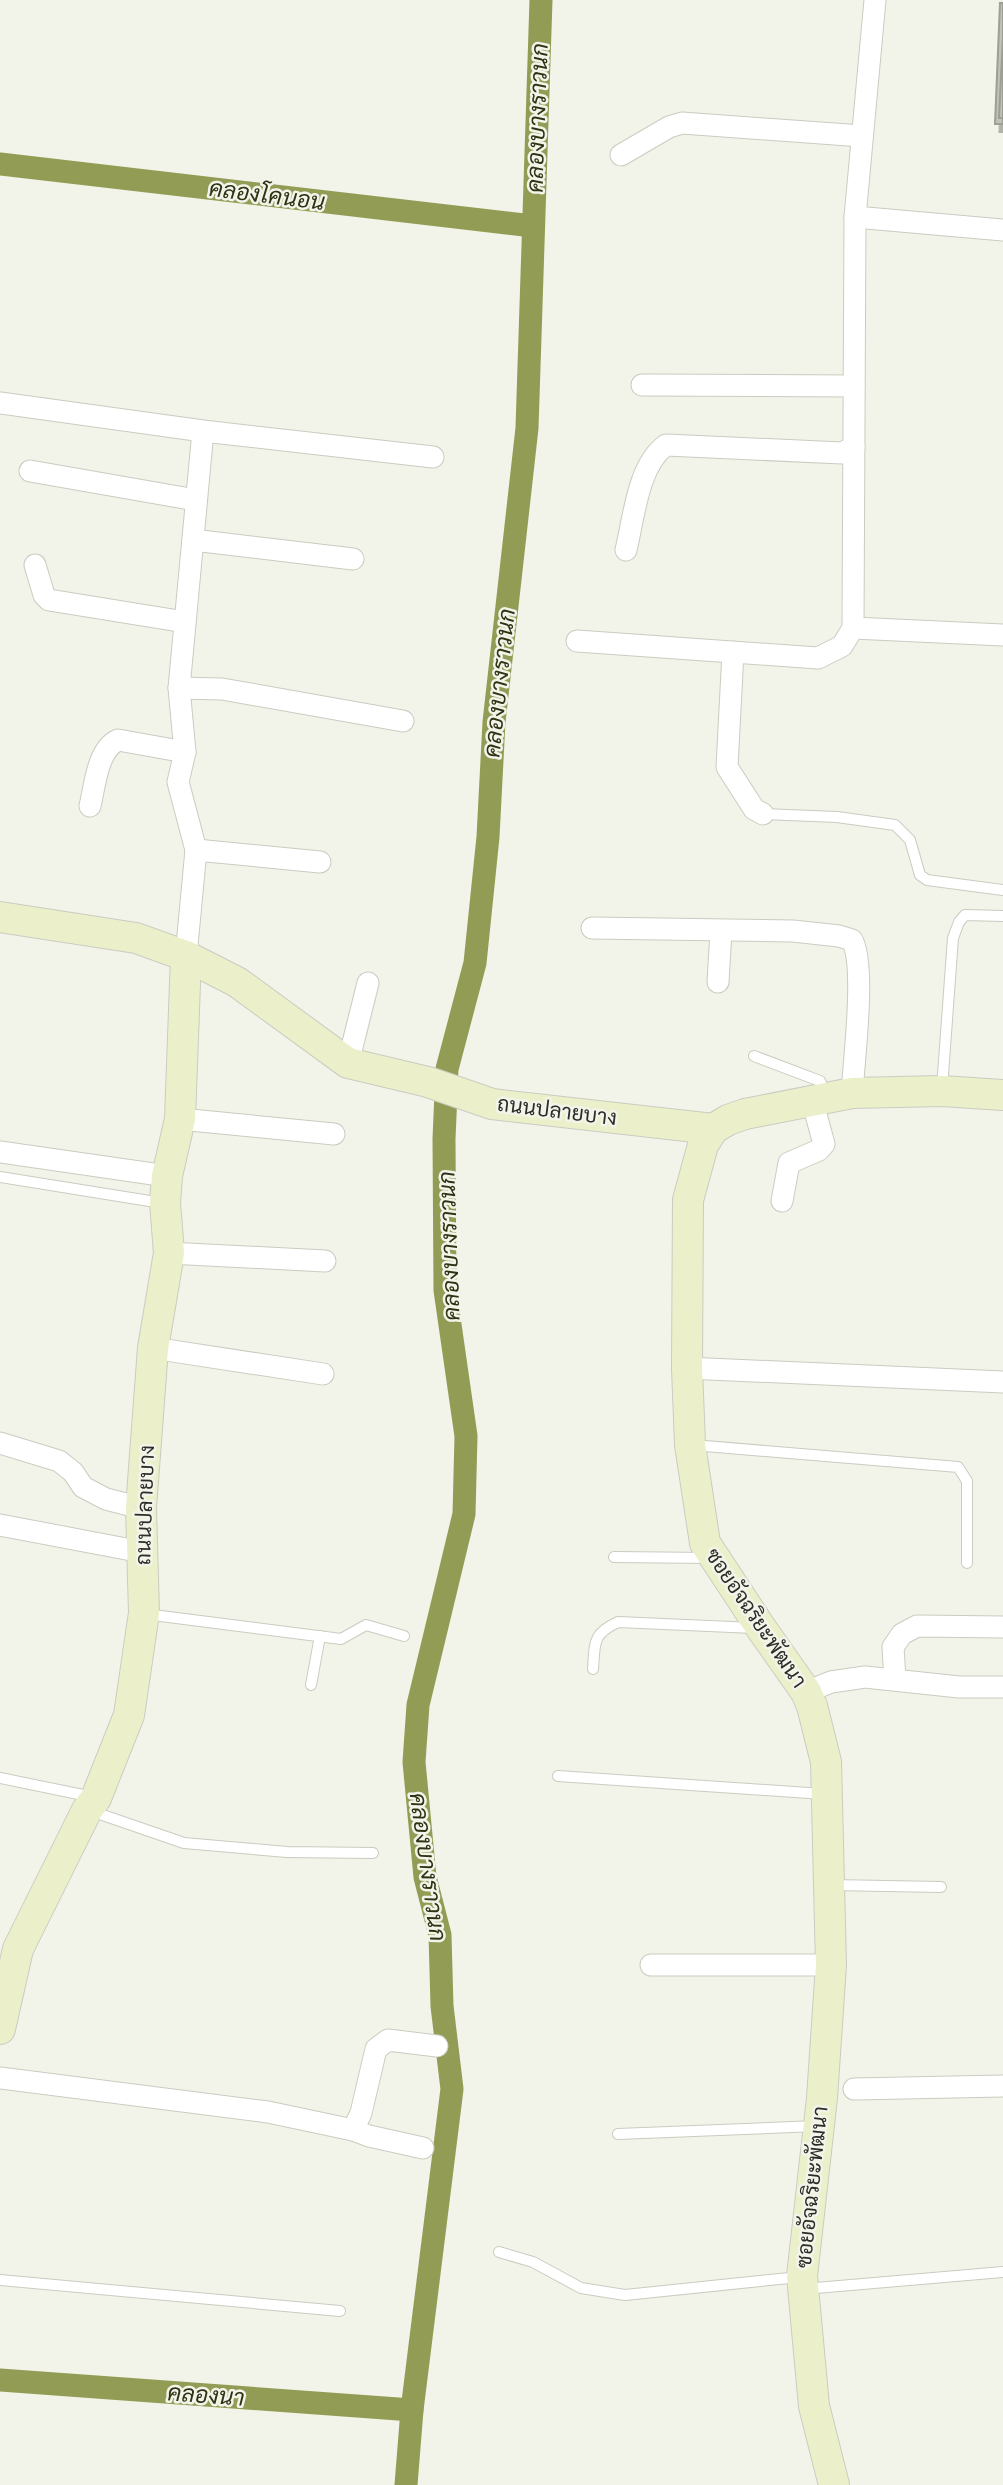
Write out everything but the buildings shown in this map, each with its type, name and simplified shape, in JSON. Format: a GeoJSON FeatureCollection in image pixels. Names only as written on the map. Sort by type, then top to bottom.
{"type":"FeatureCollection","features":[{"type":"Feature","properties":{"kind":"street"},"geometry":{"type":"LineString","coordinates":[[577,641],[818,658],[842,646],[853,628],[855,217],[875,0]]}},
{"type":"Feature","properties":{"kind":"street"},"geometry":{"type":"LineString","coordinates":[[621,155],[669,127],[682,123],[862,136]]}},
{"type":"Feature","properties":{"kind":"street"},"geometry":{"type":"LineString","coordinates":[[855,217],[1003,230]]}},
{"type":"Feature","properties":{"kind":"street"},"geometry":{"type":"LineString","coordinates":[[642,385],[854,386]]}},
{"type":"Feature","properties":{"kind":"street"},"geometry":{"type":"LineString","coordinates":[[0,403],[203,431],[433,457]]}},
{"type":"Feature","properties":{"kind":"street"},"geometry":{"type":"LineString","coordinates":[[186,956],[196,850],[178,782],[185,752],[179,688],[203,431]]}},
{"type":"Feature","properties":{"kind":"street"},"geometry":{"type":"LineString","coordinates":[[626,550],[646,468],[656,452],[666,445],[842,453],[854,447]]}},
{"type":"Feature","properties":{"kind":"street"},"geometry":{"type":"LineString","coordinates":[[30,471],[196,500]]}},
{"type":"Feature","properties":{"kind":"street"},"geometry":{"type":"LineString","coordinates":[[192,540],[352,559]]}},
{"type":"Feature","properties":{"kind":"street"},"geometry":{"type":"LineString","coordinates":[[35,565],[44,595],[49,600],[185,622]]}},
{"type":"Feature","properties":{"kind":"street"},"geometry":{"type":"LineString","coordinates":[[853,628],[1003,635]]}},
{"type":"Feature","properties":{"kind":"street"},"geometry":{"type":"LineString","coordinates":[[733,652],[727,767],[754,809],[764,814]]}},
{"type":"Feature","properties":{"kind":"street"},"geometry":{"type":"LineString","coordinates":[[179,688],[222,689],[403,721]]}},
{"type":"Feature","properties":{"kind":"street"},"geometry":{"type":"LineString","coordinates":[[90,806],[104,754],[111,743],[118,740],[185,752]]}},
{"type":"Feature","properties":{"kind":"street"},"geometry":{"type":"LineString","coordinates":[[196,850],[320,862]]}},
{"type":"Feature","properties":{"kind":"street","name":"ถนนปลายบาง"},"geometry":{"type":"LineString","coordinates":[[0,918],[136,938],[186,956],[237,982],[348,1063],[428,1082],[492,1104],[713,1129]]}},
{"type":"Feature","properties":{"kind":"street"},"geometry":{"type":"LineString","coordinates":[[592,928],[793,931],[852,940],[857,949],[859,973],[831,1096],[824,1144],[819,1150],[789,1163],[782,1201]]}},
{"type":"Feature","properties":{"kind":"street"},"geometry":{"type":"LineString","coordinates":[[718,982],[721,931]]}},
{"type":"Feature","properties":{"kind":"street","name":"ถนนปลายบาง"},"geometry":{"type":"LineString","coordinates":[[0,2029],[18,1950],[92,1804],[129,1715],[144,1613],[141,1508],[153,1348],[169,1253],[166,1190],[180,1119],[186,956]]}},
{"type":"Feature","properties":{"kind":"street"},"geometry":{"type":"LineString","coordinates":[[348,1063],[368,984]]}},
{"type":"Feature","properties":{"kind":"street"},"geometry":{"type":"LineString","coordinates":[[713,1129],[745,1114],[831,1096],[942,1091],[1003,1095]]}},
{"type":"Feature","properties":{"kind":"street"},"geometry":{"type":"LineString","coordinates":[[180,1119],[334,1134]]}},
{"type":"Feature","properties":{"kind":"street","name":"ซอยอัจฉริยะพัฒนา"},"geometry":{"type":"LineString","coordinates":[[713,1129],[703,1145],[688,1200],[687,1368],[690,1445],[705,1544],[806,1692],[826,1762],[831,1965],[820,2126],[802,2282],[814,2406],[834,2485]]}},
{"type":"Feature","properties":{"kind":"street"},"geometry":{"type":"LineString","coordinates":[[0,1153],[166,1190]]}},
{"type":"Feature","properties":{"kind":"street"},"geometry":{"type":"LineString","coordinates":[[169,1253],[325,1261]]}},
{"type":"Feature","properties":{"kind":"street"},"geometry":{"type":"LineString","coordinates":[[153,1348],[323,1374]]}},
{"type":"Feature","properties":{"kind":"street"},"geometry":{"type":"LineString","coordinates":[[687,1368],[1003,1382]]}},
{"type":"Feature","properties":{"kind":"street"},"geometry":{"type":"LineString","coordinates":[[0,1443],[59,1461],[73,1472],[83,1488],[106,1499],[141,1508]]}},
{"type":"Feature","properties":{"kind":"street"},"geometry":{"type":"LineString","coordinates":[[0,1525],[142,1552]]}},
{"type":"Feature","properties":{"kind":"street"},"geometry":{"type":"LineString","coordinates":[[895,1680],[894,1647],[902,1634],[917,1626],[1003,1627]]}},
{"type":"Feature","properties":{"kind":"street"},"geometry":{"type":"LineString","coordinates":[[806,1692],[831,1682],[865,1677],[959,1687],[1003,1688]]}},
{"type":"Feature","properties":{"kind":"street"},"geometry":{"type":"LineString","coordinates":[[650,1965],[831,1965]]}},
{"type":"Feature","properties":{"kind":"street"},"geometry":{"type":"LineString","coordinates":[[353,2130],[361,2113],[376,2049],[388,2040],[437,2046]]}},
{"type":"Feature","properties":{"kind":"street"},"geometry":{"type":"LineString","coordinates":[[0,2078],[268,2112],[423,2148]]}},
{"type":"Feature","properties":{"kind":"street"},"geometry":{"type":"LineString","coordinates":[[854,2089],[1003,2086]]}},
{"type":"Feature","properties":{"kind":"lane"},"geometry":{"type":"LineString","coordinates":[[764,814],[837,817],[895,825],[910,840],[920,875],[926,880],[1003,890]]}},
{"type":"Feature","properties":{"kind":"lane"},"geometry":{"type":"LineString","coordinates":[[942,1091],[953,938],[958,922],[965,915],[1003,916]]}},
{"type":"Feature","properties":{"kind":"lane"},"geometry":{"type":"LineString","coordinates":[[754,1056],[820,1081],[831,1096]]}},
{"type":"Feature","properties":{"kind":"lane"},"geometry":{"type":"LineString","coordinates":[[0,1177],[166,1190]]}},
{"type":"Feature","properties":{"kind":"lane"},"geometry":{"type":"LineString","coordinates":[[690,1445],[958,1467],[967,1481],[967,1563]]}},
{"type":"Feature","properties":{"kind":"lane"},"geometry":{"type":"LineString","coordinates":[[614,1557],[714,1558]]}},
{"type":"Feature","properties":{"kind":"lane"},"geometry":{"type":"LineString","coordinates":[[144,1613],[341,1639],[366,1625],[404,1636]]}},
{"type":"Feature","properties":{"kind":"lane"},"geometry":{"type":"LineString","coordinates":[[593,1669],[595,1640],[599,1633],[618,1622],[761,1628]]}},
{"type":"Feature","properties":{"kind":"lane"},"geometry":{"type":"LineString","coordinates":[[312,1685],[320,1636]]}},
{"type":"Feature","properties":{"kind":"lane"},"geometry":{"type":"LineString","coordinates":[[558,1776],[826,1794]]}},
{"type":"Feature","properties":{"kind":"lane"},"geometry":{"type":"LineString","coordinates":[[0,1778],[92,1804],[184,1843],[287,1852],[373,1853]]}},
{"type":"Feature","properties":{"kind":"lane"},"geometry":{"type":"LineString","coordinates":[[828,1885],[941,1887]]}},
{"type":"Feature","properties":{"kind":"lane"},"geometry":{"type":"LineString","coordinates":[[618,2134],[820,2126]]}},
{"type":"Feature","properties":{"kind":"lane"},"geometry":{"type":"LineString","coordinates":[[499,2252],[533,2262],[580,2288],[625,2295],[802,2282],[1003,2272]]}},
{"type":"Feature","properties":{"kind":"lane"},"geometry":{"type":"LineString","coordinates":[[0,2280],[340,2311]]}},
{"type":"Feature","properties":{"kind":"waterway","name":"คลองบางราวนก"},"geometry":{"type":"LineString","coordinates":[[406,2485],[412,2410],[452,2089],[442,2006],[440,1935],[425,1877],[414,1762],[418,1705],[464,1514],[466,1436],[445,1290],[444,1139],[447,1069],[475,963],[488,837],[494,722],[527,428],[541,0]]}},
{"type":"Feature","properties":{"kind":"waterway","name":"คลองโคนอน"},"geometry":{"type":"LineString","coordinates":[[0,164],[533,226]]}},
{"type":"Feature","properties":{"kind":"waterway","name":"คลองนา"},"geometry":{"type":"LineString","coordinates":[[0,2380],[412,2410]]}}]}
